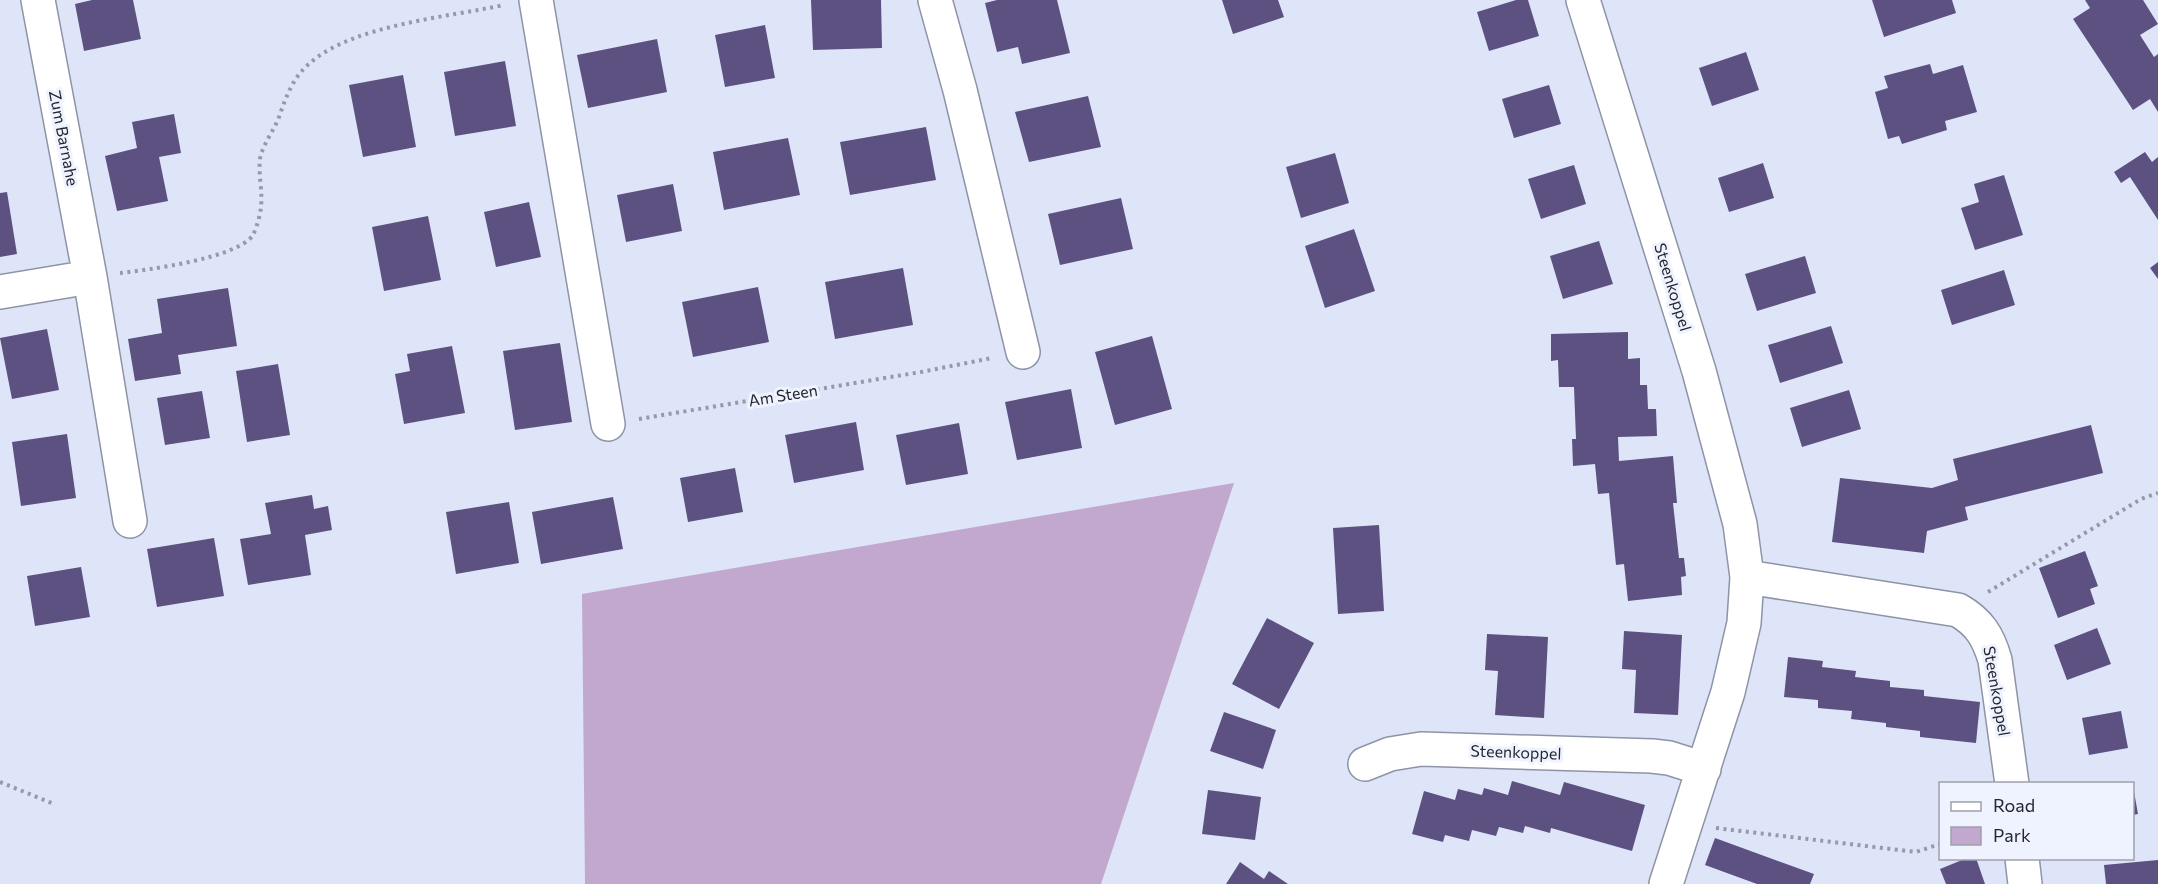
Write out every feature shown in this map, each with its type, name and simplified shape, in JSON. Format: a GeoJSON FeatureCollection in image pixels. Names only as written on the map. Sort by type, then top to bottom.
{"type":"FeatureCollection","features":[{"type":"Feature","properties":{"kind":"street","name":"Zum Barnahe"},"geometry":{"type":"LineString","coordinates":[[38,0],[90,276],[130,521]]}},
{"type":"Feature","properties":{"kind":"street"},"geometry":{"type":"LineString","coordinates":[[536,0],[608,424]]}},
{"type":"Feature","properties":{"kind":"street"},"geometry":{"type":"LineString","coordinates":[[935,0],[960,90],[1023,352]]}},
{"type":"Feature","properties":{"kind":"street","name":"Steenkoppel"},"geometry":{"type":"LineString","coordinates":[[1583,0],[1699,371],[1740,524],[1747,577],[1743,624],[1728,692],[1666,884]]}},
{"type":"Feature","properties":{"kind":"street"},"geometry":{"type":"LineString","coordinates":[[0,292],[90,276]]}},
{"type":"Feature","properties":{"kind":"street","name":"Steenkoppel"},"geometry":{"type":"LineString","coordinates":[[1747,577],[1958,610],[1971,618],[1990,642],[1995,660],[2012,782]]}},
{"type":"Feature","properties":{"kind":"street","name":"Steenkoppel"},"geometry":{"type":"LineString","coordinates":[[1365,764],[1390,754],[1421,749],[1653,756],[1669,758],[1704,769]]}},
{"type":"Feature","properties":{"kind":"street"},"geometry":{"type":"LineString","coordinates":[[2022,860],[2025,884]]}},
{"type":"Feature","properties":{"kind":"path"},"geometry":{"type":"LineString","coordinates":[[90,276],[132,272],[217,256],[238,248],[253,235],[261,211],[260,159],[291,84],[310,63],[343,43],[384,29],[504,5]]}},
{"type":"Feature","properties":{"kind":"path","name":"Am Steen"},"geometry":{"type":"LineString","coordinates":[[608,424],[921,372],[1023,352]]}},
{"type":"Feature","properties":{"kind":"path"},"geometry":{"type":"LineString","coordinates":[[1958,610],[2141,499],[2158,493]]}},
{"type":"Feature","properties":{"kind":"path"},"geometry":{"type":"LineString","coordinates":[[0,782],[54,804]]}},
{"type":"Feature","properties":{"kind":"path"},"geometry":{"type":"LineString","coordinates":[[1686,824],[1916,852],[1939,845]]}},
{"type":"Feature","properties":{"kind":"green space"},"geometry":{"type":"Polygon","coordinates":[[[1234,483],[1101,884],[585,884],[582,594],[1234,483]]]}},
{"type":"Feature","properties":{"kind":"building"},"geometry":{"type":"Polygon","coordinates":[[[92,0],[133,0],[141,39],[84,51],[75,4],[92,0]]]}},
{"type":"Feature","properties":{"kind":"building"},"geometry":{"type":"Polygon","coordinates":[[[811,0],[881,0],[882,48],[813,50],[811,0]]]}},
{"type":"Feature","properties":{"kind":"building"},"geometry":{"type":"Polygon","coordinates":[[[997,0],[1057,0],[1070,53],[1022,64],[1018,47],[997,52],[985,3],[997,0]]]}},
{"type":"Feature","properties":{"kind":"building"},"geometry":{"type":"Polygon","coordinates":[[[1222,0],[1278,0],[1284,17],[1233,34],[1222,0]]]}},
{"type":"Feature","properties":{"kind":"building"},"geometry":{"type":"Polygon","coordinates":[[[1516,0],[1528,0],[1539,36],[1489,51],[1477,12],[1516,0]]]}},
{"type":"Feature","properties":{"kind":"building"},"geometry":{"type":"Polygon","coordinates":[[[1872,0],[1952,0],[1956,13],[1884,37],[1872,0]]]}},
{"type":"Feature","properties":{"kind":"building"},"geometry":{"type":"Polygon","coordinates":[[[2085,0],[2143,0],[2158,24],[2140,35],[2154,57],[2158,54],[2158,112],[2150,99],[2133,110],[2073,19],[2090,8],[2085,0]]]}},
{"type":"Feature","properties":{"kind":"building"},"geometry":{"type":"Polygon","coordinates":[[[765,25],[775,78],[725,87],[715,35],[765,25]]]}},
{"type":"Feature","properties":{"kind":"building"},"geometry":{"type":"Polygon","coordinates":[[[657,39],[667,92],[588,108],[577,55],[657,39]]]}},
{"type":"Feature","properties":{"kind":"building"},"geometry":{"type":"Polygon","coordinates":[[[1746,52],[1759,90],[1712,106],[1699,68],[1746,52]]]}},
{"type":"Feature","properties":{"kind":"building"},"geometry":{"type":"Polygon","coordinates":[[[505,61],[516,126],[455,136],[444,72],[505,61]]]}},
{"type":"Feature","properties":{"kind":"building"},"geometry":{"type":"Polygon","coordinates":[[[1930,64],[1933,74],[1963,65],[1977,112],[1945,121],[1947,130],[1902,144],[1899,136],[1888,139],[1875,92],[1888,88],[1884,76],[1930,64]]]}},
{"type":"Feature","properties":{"kind":"building"},"geometry":{"type":"Polygon","coordinates":[[[403,75],[416,147],[363,157],[349,85],[403,75]]]}},
{"type":"Feature","properties":{"kind":"building"},"geometry":{"type":"Polygon","coordinates":[[[1549,85],[1561,124],[1514,138],[1502,99],[1549,85]]]}},
{"type":"Feature","properties":{"kind":"building"},"geometry":{"type":"Polygon","coordinates":[[[1088,96],[1101,147],[1029,162],[1015,112],[1088,96]]]}},
{"type":"Feature","properties":{"kind":"building"},"geometry":{"type":"Polygon","coordinates":[[[174,114],[181,153],[159,157],[168,201],[117,211],[105,156],[137,148],[132,122],[174,114]]]}},
{"type":"Feature","properties":{"kind":"building"},"geometry":{"type":"Polygon","coordinates":[[[926,127],[936,180],[850,195],[840,142],[926,127]]]}},
{"type":"Feature","properties":{"kind":"building"},"geometry":{"type":"Polygon","coordinates":[[[788,138],[800,195],[724,210],[713,152],[788,138]]]}},
{"type":"Feature","properties":{"kind":"building"},"geometry":{"type":"Polygon","coordinates":[[[2145,152],[2152,162],[2158,157],[2158,220],[2130,177],[2121,183],[2114,172],[2145,152]]]}},
{"type":"Feature","properties":{"kind":"building"},"geometry":{"type":"Polygon","coordinates":[[[1335,153],[1349,203],[1301,218],[1286,167],[1335,153]]]}},
{"type":"Feature","properties":{"kind":"building"},"geometry":{"type":"Polygon","coordinates":[[[1763,163],[1774,198],[1729,212],[1718,178],[1763,163]]]}},
{"type":"Feature","properties":{"kind":"building"},"geometry":{"type":"Polygon","coordinates":[[[1574,165],[1586,204],[1541,219],[1528,179],[1574,165]]]}},
{"type":"Feature","properties":{"kind":"building"},"geometry":{"type":"Polygon","coordinates":[[[2004,175],[2023,235],[1975,250],[1961,208],[1979,202],[1974,184],[2004,175]]]}},
{"type":"Feature","properties":{"kind":"building"},"geometry":{"type":"Polygon","coordinates":[[[673,184],[682,231],[626,242],[617,195],[673,184]]]}},
{"type":"Feature","properties":{"kind":"building"},"geometry":{"type":"Polygon","coordinates":[[[7,192],[17,254],[0,257],[0,193],[7,192]]]}},
{"type":"Feature","properties":{"kind":"building"},"geometry":{"type":"Polygon","coordinates":[[[1121,198],[1133,249],[1060,265],[1048,214],[1121,198]]]}},
{"type":"Feature","properties":{"kind":"building"},"geometry":{"type":"Polygon","coordinates":[[[529,202],[541,257],[496,267],[484,212],[529,202]]]}},
{"type":"Feature","properties":{"kind":"building"},"geometry":{"type":"Polygon","coordinates":[[[428,216],[441,280],[384,291],[372,227],[428,216]]]}},
{"type":"Feature","properties":{"kind":"building"},"geometry":{"type":"Polygon","coordinates":[[[1354,229],[1375,291],[1325,308],[1305,246],[1354,229]]]}},
{"type":"Feature","properties":{"kind":"building"},"geometry":{"type":"Polygon","coordinates":[[[1599,241],[1613,284],[1563,299],[1550,256],[1599,241]]]}},
{"type":"Feature","properties":{"kind":"building"},"geometry":{"type":"Polygon","coordinates":[[[1805,256],[1816,293],[1757,311],[1745,274],[1805,256]]]}},
{"type":"Feature","properties":{"kind":"building"},"geometry":{"type":"Polygon","coordinates":[[[2158,262],[2158,279],[2150,268],[2158,262]]]}},
{"type":"Feature","properties":{"kind":"building"},"geometry":{"type":"Polygon","coordinates":[[[903,268],[913,325],[835,339],[825,282],[903,268]]]}},
{"type":"Feature","properties":{"kind":"building"},"geometry":{"type":"Polygon","coordinates":[[[2004,270],[2015,305],[1952,325],[1941,290],[2004,270]]]}},
{"type":"Feature","properties":{"kind":"building"},"geometry":{"type":"Polygon","coordinates":[[[758,287],[769,342],[693,357],[682,302],[758,287]]]}},
{"type":"Feature","properties":{"kind":"building"},"geometry":{"type":"Polygon","coordinates":[[[228,288],[237,346],[178,355],[181,374],[135,381],[128,339],[162,333],[157,299],[228,288]]]}},
{"type":"Feature","properties":{"kind":"building"},"geometry":{"type":"Polygon","coordinates":[[[1831,326],[1843,363],[1780,383],[1768,345],[1831,326]]]}},
{"type":"Feature","properties":{"kind":"building"},"geometry":{"type":"Polygon","coordinates":[[[47,329],[59,390],[12,399],[0,338],[47,329]]]}},
{"type":"Feature","properties":{"kind":"building"},"geometry":{"type":"Polygon","coordinates":[[[1628,332],[1628,359],[1640,358],[1640,385],[1647,385],[1648,409],[1656,409],[1657,436],[1618,437],[1619,461],[1673,456],[1677,503],[1673,503],[1679,558],[1684,558],[1686,576],[1681,577],[1682,595],[1628,601],[1624,564],[1616,565],[1609,493],[1598,494],[1595,464],[1573,466],[1572,439],[1576,439],[1574,387],[1559,387],[1558,360],[1551,361],[1551,334],[1628,332]]]}},
{"type":"Feature","properties":{"kind":"building"},"geometry":{"type":"Polygon","coordinates":[[[1152,336],[1172,409],[1115,425],[1095,352],[1152,336]]]}},
{"type":"Feature","properties":{"kind":"building"},"geometry":{"type":"Polygon","coordinates":[[[560,343],[572,422],[515,430],[503,351],[560,343]]]}},
{"type":"Feature","properties":{"kind":"building"},"geometry":{"type":"Polygon","coordinates":[[[452,346],[465,413],[404,424],[395,374],[410,371],[407,354],[452,346]]]}},
{"type":"Feature","properties":{"kind":"building"},"geometry":{"type":"Polygon","coordinates":[[[278,364],[290,435],[247,442],[236,371],[278,364]]]}},
{"type":"Feature","properties":{"kind":"building"},"geometry":{"type":"Polygon","coordinates":[[[1071,389],[1082,448],[1017,460],[1005,402],[1071,389]]]}},
{"type":"Feature","properties":{"kind":"building"},"geometry":{"type":"Polygon","coordinates":[[[1849,390],[1861,429],[1802,447],[1790,408],[1849,390]]]}},
{"type":"Feature","properties":{"kind":"building"},"geometry":{"type":"Polygon","coordinates":[[[202,391],[210,438],[165,445],[157,398],[202,391]]]}},
{"type":"Feature","properties":{"kind":"building"},"geometry":{"type":"Polygon","coordinates":[[[856,422],[864,470],[794,483],[785,435],[856,422]]]}},
{"type":"Feature","properties":{"kind":"building"},"geometry":{"type":"Polygon","coordinates":[[[959,423],[968,474],[906,485],[896,435],[959,423]]]}},
{"type":"Feature","properties":{"kind":"building"},"geometry":{"type":"Polygon","coordinates":[[[2091,425],[2103,473],[1965,507],[1968,520],[1927,531],[1924,553],[1832,542],[1840,478],[1932,488],[1958,480],[1953,459],[2091,425]]]}},
{"type":"Feature","properties":{"kind":"building"},"geometry":{"type":"Polygon","coordinates":[[[67,434],[76,498],[21,506],[12,442],[67,434]]]}},
{"type":"Feature","properties":{"kind":"building"},"geometry":{"type":"Polygon","coordinates":[[[735,468],[743,512],[688,522],[680,478],[735,468]]]}},
{"type":"Feature","properties":{"kind":"building"},"geometry":{"type":"Polygon","coordinates":[[[312,495],[314,509],[328,506],[332,530],[305,535],[311,575],[248,585],[240,539],[271,534],[265,503],[312,495]]]}},
{"type":"Feature","properties":{"kind":"building"},"geometry":{"type":"Polygon","coordinates":[[[613,497],[623,549],[541,564],[532,512],[613,497]]]}},
{"type":"Feature","properties":{"kind":"building"},"geometry":{"type":"Polygon","coordinates":[[[509,502],[519,563],[456,574],[446,512],[509,502]]]}},
{"type":"Feature","properties":{"kind":"building"},"geometry":{"type":"Polygon","coordinates":[[[1379,525],[1384,611],[1338,614],[1333,528],[1379,525]]]}},
{"type":"Feature","properties":{"kind":"building"},"geometry":{"type":"Polygon","coordinates":[[[214,538],[224,596],[157,607],[147,549],[214,538]]]}},
{"type":"Feature","properties":{"kind":"building"},"geometry":{"type":"Polygon","coordinates":[[[2085,551],[2098,586],[2090,589],[2095,604],[2058,618],[2039,568],[2085,551]]]}},
{"type":"Feature","properties":{"kind":"building"},"geometry":{"type":"Polygon","coordinates":[[[81,567],[90,617],[35,626],[27,576],[81,567]]]}},
{"type":"Feature","properties":{"kind":"building"},"geometry":{"type":"Polygon","coordinates":[[[1267,618],[1314,643],[1279,709],[1232,684],[1267,618]]]}},
{"type":"Feature","properties":{"kind":"building"},"geometry":{"type":"Polygon","coordinates":[[[2097,628],[2111,664],[2067,680],[2054,645],[2097,628]]]}},
{"type":"Feature","properties":{"kind":"building"},"geometry":{"type":"Polygon","coordinates":[[[1624,631],[1682,635],[1678,715],[1634,713],[1636,670],[1622,669],[1624,631]]]}},
{"type":"Feature","properties":{"kind":"building"},"geometry":{"type":"Polygon","coordinates":[[[1487,634],[1548,637],[1544,718],[1495,715],[1498,671],[1485,670],[1487,634]]]}},
{"type":"Feature","properties":{"kind":"building"},"geometry":{"type":"Polygon","coordinates":[[[1788,657],[1823,661],[1822,667],[1856,671],[1855,677],[1890,681],[1890,687],[1924,690],[1924,696],[1980,702],[1976,743],[1920,737],[1920,731],[1886,727],[1886,723],[1851,719],[1852,711],[1818,708],[1818,700],[1784,697],[1788,657]]]}},
{"type":"Feature","properties":{"kind":"building"},"geometry":{"type":"Polygon","coordinates":[[[2121,711],[2128,748],[2089,755],[2082,718],[2121,711]]]}},
{"type":"Feature","properties":{"kind":"building"},"geometry":{"type":"Polygon","coordinates":[[[1224,712],[1276,730],[1263,769],[1210,751],[1224,712]]]}},
{"type":"Feature","properties":{"kind":"building"},"geometry":{"type":"Polygon","coordinates":[[[1512,781],[1560,795],[1564,782],[1645,805],[1632,851],[1551,828],[1550,833],[1525,826],[1523,833],[1499,827],[1496,836],[1472,830],[1469,841],[1445,835],[1443,842],[1412,834],[1424,791],[1455,800],[1458,789],[1482,795],[1484,788],[1508,795],[1512,781]]]}},
{"type":"Feature","properties":{"kind":"building"},"geometry":{"type":"Polygon","coordinates":[[[1208,790],[1261,797],[1255,840],[1202,834],[1208,790]]]}},
{"type":"Feature","properties":{"kind":"building"},"geometry":{"type":"Polygon","coordinates":[[[2134,792],[2138,814],[2134,815],[2134,792]]]}},
{"type":"Feature","properties":{"kind":"building"},"geometry":{"type":"Polygon","coordinates":[[[1715,838],[1814,874],[1810,884],[1757,884],[1705,865],[1715,838]]]}},
{"type":"Feature","properties":{"kind":"building"},"geometry":{"type":"Polygon","coordinates":[[[1962,860],[1977,860],[1985,884],[1946,884],[1940,869],[1962,860]]]}},
{"type":"Feature","properties":{"kind":"building"},"geometry":{"type":"Polygon","coordinates":[[[2158,860],[2158,884],[2106,884],[2104,865],[2158,860]]]}},
{"type":"Feature","properties":{"kind":"building"},"geometry":{"type":"Polygon","coordinates":[[[1240,862],[1264,879],[1269,871],[1288,884],[1226,884],[1240,862]]]}}]}
